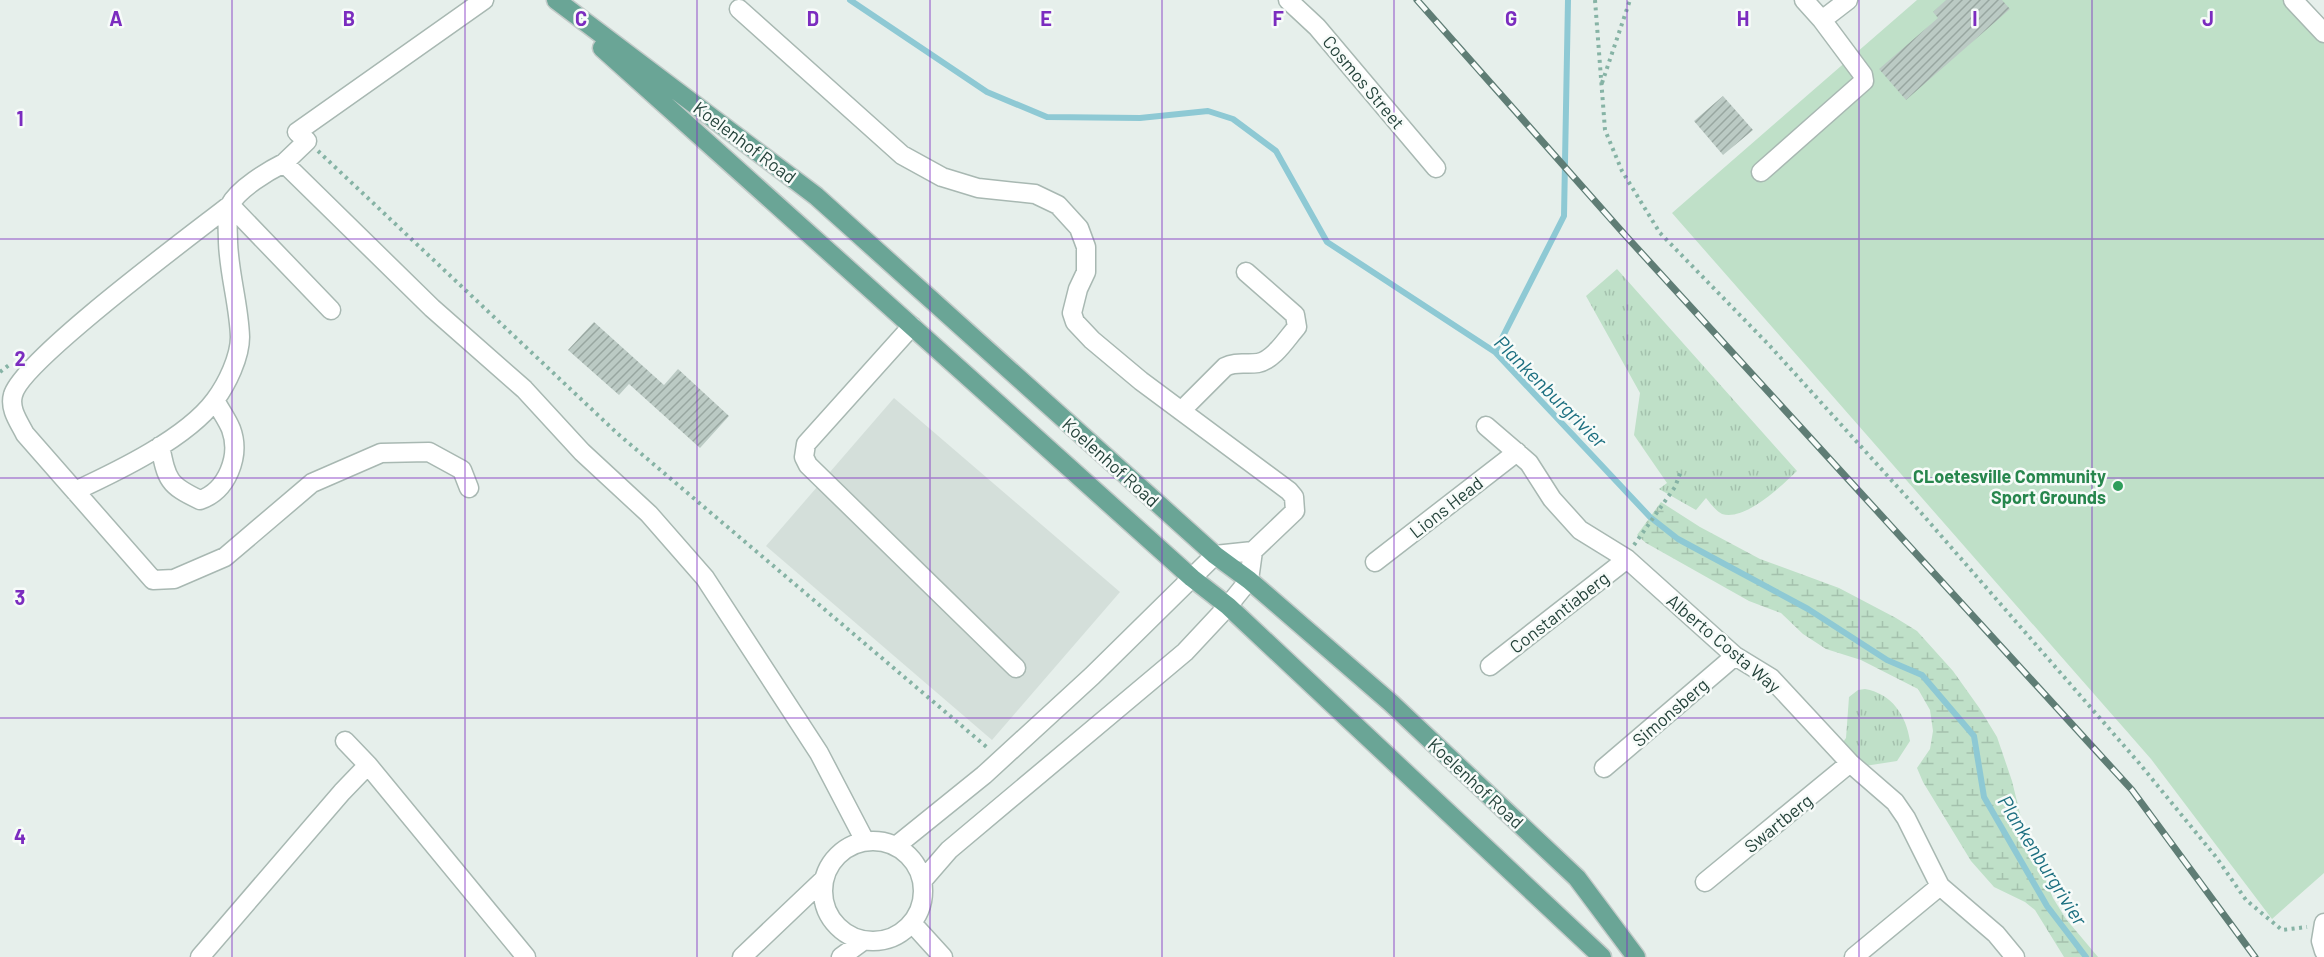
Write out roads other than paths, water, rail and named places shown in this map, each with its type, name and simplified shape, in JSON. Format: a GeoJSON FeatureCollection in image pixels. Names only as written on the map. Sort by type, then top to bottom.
{"type":"FeatureCollection","features":[{"type":"Feature","properties":{"kind":"main road","name":"Koelenhof Road"},"geometry":{"type":"LineString","coordinates":[[549,0],[1192,578],[1228,606],[1602,957]]}},
{"type":"Feature","properties":{"kind":"main road","name":"Koelenhof Road"},"geometry":{"type":"LineString","coordinates":[[555,0],[816,196],[1215,555],[1249,580],[1391,703],[1577,878],[1636,957]]}},
{"type":"Feature","properties":{"kind":"street"},"geometry":{"type":"LineString","coordinates":[[469,488],[462,470],[429,452],[381,453],[312,483],[225,557],[174,579],[153,580],[25,434],[11,406],[19,381],[52,347],[230,205],[246,188],[284,163],[307,141],[297,132],[484,0]]}},
{"type":"Feature","properties":{"kind":"street","name":"Cosmos Street"},"geometry":{"type":"LineString","coordinates":[[1288,0],[1317,27],[1436,168]]}},
{"type":"Feature","properties":{"kind":"street"},"geometry":{"type":"LineString","coordinates":[[1761,171],[1864,81],[1863,75],[1804,0]]}},
{"type":"Feature","properties":{"kind":"street"},"geometry":{"type":"LineString","coordinates":[[1822,20],[1848,0]]}},
{"type":"Feature","properties":{"kind":"street"},"geometry":{"type":"LineString","coordinates":[[2293,0],[2324,33]]}},
{"type":"Feature","properties":{"kind":"street"},"geometry":{"type":"LineString","coordinates":[[739,9],[902,155],[942,177],[978,188],[1035,194],[1058,205],[1079,228],[1086,247],[1086,272],[1072,313],[1075,322],[1092,340],[1294,497],[1295,511],[1253,551],[1215,555],[1092,676],[1001,759],[896,846]]}},
{"type":"Feature","properties":{"kind":"street"},"geometry":{"type":"LineString","coordinates":[[284,163],[432,308],[524,389],[582,452],[649,514],[698,570],[819,753],[865,841]]}},
{"type":"Feature","properties":{"kind":"street"},"geometry":{"type":"LineString","coordinates":[[230,205],[331,310]]}},
{"type":"Feature","properties":{"kind":"street"},"geometry":{"type":"LineString","coordinates":[[75,491],[160,446],[191,425],[215,400],[235,361],[240,338],[229,267],[230,205]]}},
{"type":"Feature","properties":{"kind":"street"},"geometry":{"type":"LineString","coordinates":[[1181,411],[1225,367],[1237,363],[1258,363],[1266,360],[1297,327],[1295,315],[1246,272]]}},
{"type":"Feature","properties":{"kind":"street"},"geometry":{"type":"LineString","coordinates":[[912,326],[807,444],[804,457],[808,465],[1016,668]]}},
{"type":"Feature","properties":{"kind":"street"},"geometry":{"type":"LineString","coordinates":[[160,446],[165,470],[177,489],[201,500],[213,496],[230,472],[234,454],[232,431],[215,400]]}},
{"type":"Feature","properties":{"kind":"street","name":"Alberto Costa Way"},"geometry":{"type":"LineString","coordinates":[[1486,426],[1529,463],[1566,517],[1580,530],[1630,553],[1735,656],[1771,678],[1850,763],[1895,802],[1906,818],[1940,886],[1996,934],[2015,957]]}},
{"type":"Feature","properties":{"kind":"street","name":"Lions Head"},"geometry":{"type":"LineString","coordinates":[[1375,562],[1517,452]]}},
{"type":"Feature","properties":{"kind":"street"},"geometry":{"type":"LineString","coordinates":[[923,880],[949,850],[1185,652],[1249,580],[1253,551]]}},
{"type":"Feature","properties":{"kind":"street","name":"Constantiaberg"},"geometry":{"type":"LineString","coordinates":[[1490,666],[1630,553]]}},
{"type":"Feature","properties":{"kind":"street","name":"Simonsberg"},"geometry":{"type":"LineString","coordinates":[[1604,768],[1735,656]]}},
{"type":"Feature","properties":{"kind":"street"},"geometry":{"type":"LineString","coordinates":[[345,741],[368,765],[526,957]]}},
{"type":"Feature","properties":{"kind":"street","name":"Swartberg"},"geometry":{"type":"LineString","coordinates":[[1705,882],[1850,763]]}},
{"type":"Feature","properties":{"kind":"street"},"geometry":{"type":"LineString","coordinates":[[200,957],[368,765]]}},
{"type":"Feature","properties":{"kind":"street"},"geometry":{"type":"LineString","coordinates":[[865,841],[881,841],[896,846],[908,854],[923,880],[924,895],[920,910],[912,923],[902,933],[876,942],[862,941],[848,935],[835,925],[826,911],[822,896],[823,880],[838,854],[851,845],[865,841]]}},
{"type":"Feature","properties":{"kind":"street"},"geometry":{"type":"LineString","coordinates":[[742,957],[823,880]]}},
{"type":"Feature","properties":{"kind":"street"},"geometry":{"type":"LineString","coordinates":[[1854,957],[1940,886]]}},
{"type":"Feature","properties":{"kind":"street"},"geometry":{"type":"LineString","coordinates":[[912,923],[943,957]]}},
{"type":"Feature","properties":{"kind":"street"},"geometry":{"type":"LineString","coordinates":[[2323,924],[2321,941],[2324,951]]}},
{"type":"Feature","properties":{"kind":"street"},"geometry":{"type":"LineString","coordinates":[[841,957],[862,941]]}},
{"type":"Feature","properties":{"kind":"waterway","name":"Plankenburgrivier"},"geometry":{"type":"LineString","coordinates":[[850,0],[987,92],[1047,117],[1140,118],[1208,111],[1233,119],[1276,151],[1327,242],[1495,352],[1650,517],[1678,539],[1808,609],[1887,660],[1922,675],[1974,736],[1984,797],[2047,906],[2086,957]]}},
{"type":"Feature","properties":{"kind":"waterway"},"geometry":{"type":"LineString","coordinates":[[1495,352],[1564,216],[1568,0]]}},
{"type":"Feature","properties":{"kind":"railway"},"geometry":{"type":"LineString","coordinates":[[1417,0],[1625,235],[2132,790],[2255,957]]}},
{"type":"Feature","properties":{"kind":"place","name":"CLoetesville Community Sport Grounds"},"geometry":{"type":"Point","coordinates":[2118,486]}}]}
